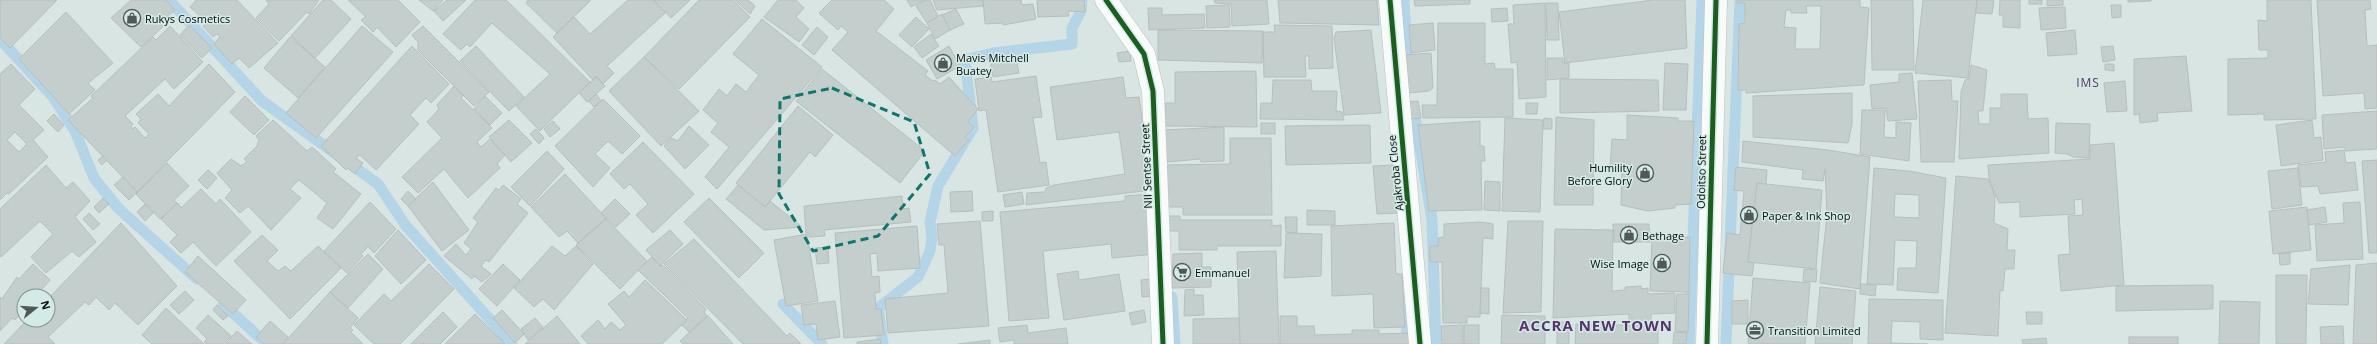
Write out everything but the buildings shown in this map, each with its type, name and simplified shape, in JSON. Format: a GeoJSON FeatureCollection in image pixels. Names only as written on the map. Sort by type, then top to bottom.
{"type":"FeatureCollection","features":[{"type":"Feature","properties":{"kind":"street","name":"NII Sentse Street"},"geometry":{"type":"LineString","coordinates":[[1106,0],[1144,54],[1153,91],[1163,344]]}},
{"type":"Feature","properties":{"kind":"street","name":"Ajakroba Close"},"geometry":{"type":"LineString","coordinates":[[1390,0],[1420,344]]}},
{"type":"Feature","properties":{"kind":"street","name":"Odoitso Street"},"geometry":{"type":"LineString","coordinates":[[1707,344],[1716,0]]}},
{"type":"Feature","properties":{"kind":"highlighted area"},"geometry":{"type":"Polygon","coordinates":[[[832,88],[914,122],[930,174],[878,236],[813,251],[779,194],[780,99],[832,88]]]}},
{"type":"Feature","properties":{"kind":"waterway"},"geometry":{"type":"LineString","coordinates":[[169,0],[262,101],[378,184],[406,226],[512,344]]}},
{"type":"Feature","properties":{"kind":"waterway"},"geometry":{"type":"LineString","coordinates":[[883,344],[878,308],[918,277],[930,251],[932,238],[930,222],[938,186],[973,128],[965,60],[993,53],[1072,44],[1072,28],[1081,11],[1082,0]]}},
{"type":"Feature","properties":{"kind":"waterway"},"geometry":{"type":"LineString","coordinates":[[1404,0],[1408,69]]}},
{"type":"Feature","properties":{"kind":"waterway"},"geometry":{"type":"LineString","coordinates":[[1689,344],[1702,0]]}},
{"type":"Feature","properties":{"kind":"waterway"},"geometry":{"type":"LineString","coordinates":[[1726,344],[1740,0]]}},
{"type":"Feature","properties":{"kind":"waterway"},"geometry":{"type":"LineString","coordinates":[[0,39],[53,97],[75,131],[94,178],[118,208],[197,279]]}},
{"type":"Feature","properties":{"kind":"waterway"},"geometry":{"type":"LineString","coordinates":[[1410,108],[1410,121],[1416,122],[1432,220],[1436,344]]}},
{"type":"Feature","properties":{"kind":"waterway"},"geometry":{"type":"LineString","coordinates":[[1172,297],[1175,344]]}},
{"type":"Feature","properties":{"kind":"waterway"},"geometry":{"type":"LineString","coordinates":[[1406,299],[1407,344]]}},
{"type":"Feature","properties":{"kind":"waterway"},"geometry":{"type":"LineString","coordinates":[[223,304],[267,344]]}},
{"type":"Feature","properties":{"kind":"waterway"},"geometry":{"type":"LineString","coordinates":[[783,304],[822,344]]}},
{"type":"Feature","properties":{"kind":"cycle path"},"geometry":{"type":"LineString","coordinates":[[1106,0],[1144,54],[1153,91],[1163,344]]}},
{"type":"Feature","properties":{"kind":"cycle path"},"geometry":{"type":"LineString","coordinates":[[1390,0],[1420,344]]}},
{"type":"Feature","properties":{"kind":"cycle path"},"geometry":{"type":"LineString","coordinates":[[1707,344],[1716,0]]}},
{"type":"Feature","properties":{"kind":"place","name":"Rukys Cosmetics"},"geometry":{"type":"Point","coordinates":[132,18]}},
{"type":"Feature","properties":{"kind":"place","name":"Mavis Mitchell Buatey"},"geometry":{"type":"Point","coordinates":[943,63]}},
{"type":"Feature","properties":{"kind":"place","name":"Humility Before Glory"},"geometry":{"type":"Point","coordinates":[1645,173]}},
{"type":"Feature","properties":{"kind":"place","name":"Paper & Ink Shop"},"geometry":{"type":"Point","coordinates":[1749,215]}},
{"type":"Feature","properties":{"kind":"place","name":"Bethage"},"geometry":{"type":"Point","coordinates":[1629,235]}},
{"type":"Feature","properties":{"kind":"place","name":"Wise Image"},"geometry":{"type":"Point","coordinates":[1662,263]}},
{"type":"Feature","properties":{"kind":"place","name":"Emmanuel"},"geometry":{"type":"Point","coordinates":[1182,272]}},
{"type":"Feature","properties":{"kind":"place","name":"Transition Limited"},"geometry":{"type":"Point","coordinates":[1755,330]}},
{"type":"Feature","properties":{"kind":"district","name":"IMS"},"geometry":{"type":"Point","coordinates":[2088,82]}},
{"type":"Feature","properties":{"kind":"district","name":"ACCRA NEW TOWN"},"geometry":{"type":"Point","coordinates":[1596,325]}}]}
